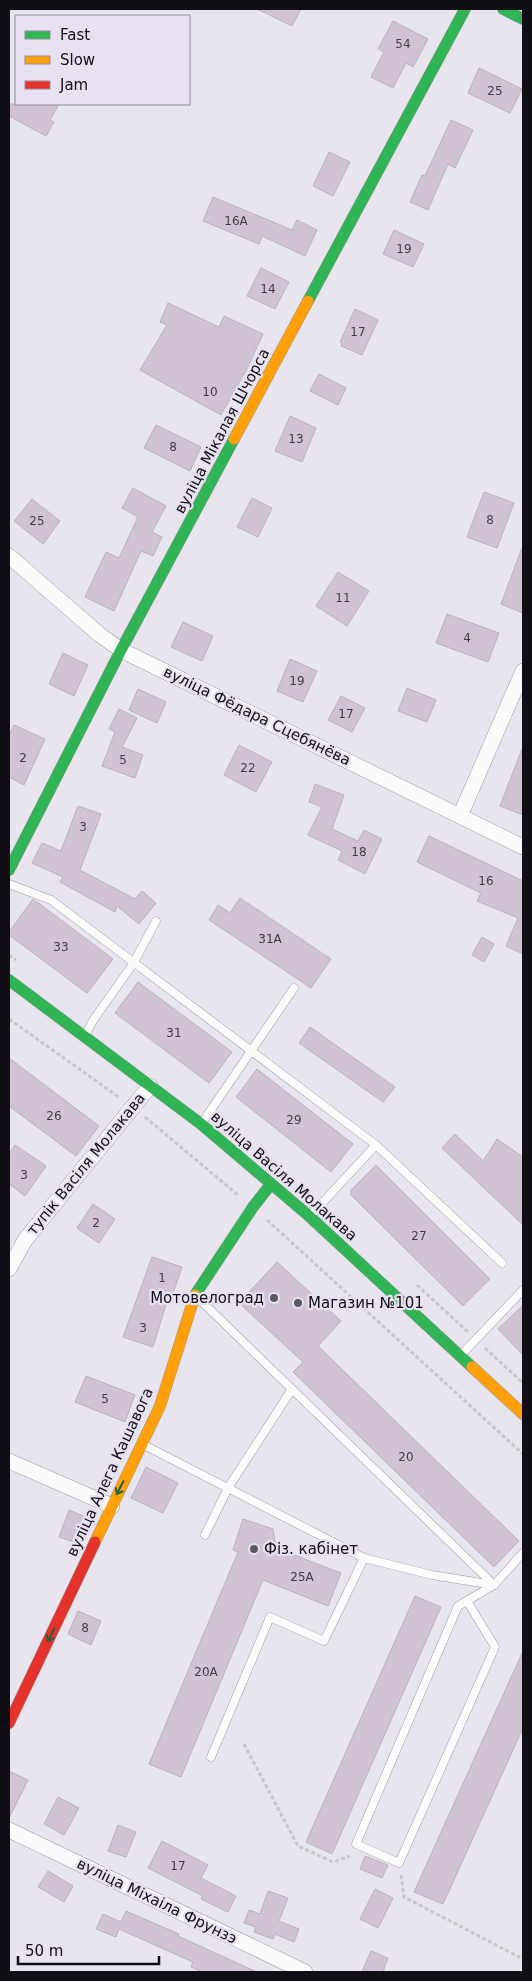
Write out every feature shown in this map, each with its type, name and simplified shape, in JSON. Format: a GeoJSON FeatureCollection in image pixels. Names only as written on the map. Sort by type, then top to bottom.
{"type":"FeatureCollection","features":[{"type":"Feature","properties":{"kind":"street","name":"вуліца Мікалая Шчорса"},"geometry":{"type":"LineString","coordinates":[[9,870],[122,650],[465,9]]}},
{"type":"Feature","properties":{"kind":"street"},"geometry":{"type":"LineString","coordinates":[[503,9],[523,18]]}},
{"type":"Feature","properties":{"kind":"street","name":"вуліца Фёдара Сцебянёва"},"geometry":{"type":"LineString","coordinates":[[9,556],[100,635],[122,650],[523,848]]}},
{"type":"Feature","properties":{"kind":"street"},"geometry":{"type":"LineString","coordinates":[[460,816],[523,671]]}},
{"type":"Feature","properties":{"kind":"street","name":"вуліца Васіля Молакава"},"geometry":{"type":"LineString","coordinates":[[9,980],[201,1124],[309,1216],[523,1414]]}},
{"type":"Feature","properties":{"kind":"street","name":"тупік Васіля Молакава"},"geometry":{"type":"LineString","coordinates":[[9,1269],[25,1240],[150,1086]]}},
{"type":"Feature","properties":{"kind":"street","name":"вуліца Алега Кашавога"},"geometry":{"type":"LineString","coordinates":[[9,1723],[160,1406],[195,1295],[253,1207],[271,1184]]}},
{"type":"Feature","properties":{"kind":"street"},"geometry":{"type":"LineString","coordinates":[[9,1461],[112,1506]]}},
{"type":"Feature","properties":{"kind":"street","name":"вуліца Міхаіла Фрунзэ"},"geometry":{"type":"LineString","coordinates":[[9,1830],[305,1972]]}},
{"type":"Feature","properties":{"kind":"lane"},"geometry":{"type":"LineString","coordinates":[[9,884],[51,900],[376,1144],[502,1263]]}},
{"type":"Feature","properties":{"kind":"lane"},"geometry":{"type":"LineString","coordinates":[[84,1037],[94,1018],[134,964],[156,920]]}},
{"type":"Feature","properties":{"kind":"lane"},"geometry":{"type":"LineString","coordinates":[[201,1124],[294,988]]}},
{"type":"Feature","properties":{"kind":"lane"},"geometry":{"type":"LineString","coordinates":[[309,1216],[376,1144]]}},
{"type":"Feature","properties":{"kind":"lane"},"geometry":{"type":"LineString","coordinates":[[461,1355],[523,1290]]}},
{"type":"Feature","properties":{"kind":"lane"},"geometry":{"type":"LineString","coordinates":[[195,1295],[494,1585]]}},
{"type":"Feature","properties":{"kind":"lane"},"geometry":{"type":"LineString","coordinates":[[205,1535],[228,1488],[292,1389]]}},
{"type":"Feature","properties":{"kind":"lane"},"geometry":{"type":"LineString","coordinates":[[142,1444],[364,1558],[432,1576],[494,1585]]}},
{"type":"Feature","properties":{"kind":"lane"},"geometry":{"type":"LineString","coordinates":[[211,1757],[270,1617],[324,1641],[364,1558]]}},
{"type":"Feature","properties":{"kind":"lane"},"geometry":{"type":"LineString","coordinates":[[467,1601],[495,1647],[399,1863],[356,1844],[458,1606],[494,1585],[522,1558]]}},
{"type":"Feature","properties":{"kind":"lane"},"geometry":{"type":"LineString","coordinates":[[220,1734],[229,1738]]}},
{"type":"Feature","properties":{"kind":"path"},"geometry":{"type":"LineString","coordinates":[[9,1019],[133,1108],[253,1207],[523,1454]]}},
{"type":"Feature","properties":{"kind":"building"},"geometry":{"type":"Polygon","coordinates":[[[257,9],[301,9],[292,26],[257,9]]]}},
{"type":"Feature","properties":{"kind":"building"},"geometry":{"type":"Polygon","coordinates":[[[393,21],[428,39],[413,67],[406,63],[393,88],[371,77],[384,52],[378,49],[393,21]]]}},
{"type":"Feature","properties":{"kind":"building"},"geometry":{"type":"Polygon","coordinates":[[[479,68],[522,89],[510,113],[468,93],[479,68]]]}},
{"type":"Feature","properties":{"kind":"building"},"geometry":{"type":"Polygon","coordinates":[[[9,104],[58,105],[50,120],[54,122],[46,136],[9,116],[9,104]]]}},
{"type":"Feature","properties":{"kind":"building"},"geometry":{"type":"Polygon","coordinates":[[[451,120],[473,130],[455,168],[448,164],[428,210],[410,202],[422,175],[425,176],[451,120]]]}},
{"type":"Feature","properties":{"kind":"building"},"geometry":{"type":"Polygon","coordinates":[[[329,152],[350,162],[333,196],[313,186],[329,152]]]}},
{"type":"Feature","properties":{"kind":"building"},"geometry":{"type":"Polygon","coordinates":[[[213,197],[292,230],[297,220],[317,230],[305,256],[262,236],[259,244],[203,221],[213,197]]]}},
{"type":"Feature","properties":{"kind":"building"},"geometry":{"type":"Polygon","coordinates":[[[394,230],[424,244],[413,267],[383,254],[394,230]]]}},
{"type":"Feature","properties":{"kind":"building"},"geometry":{"type":"Polygon","coordinates":[[[261,268],[289,282],[275,309],[247,296],[261,268]]]}},
{"type":"Feature","properties":{"kind":"building"},"geometry":{"type":"Polygon","coordinates":[[[168,303],[219,327],[224,316],[263,334],[246,371],[221,415],[140,370],[167,325],[160,322],[168,303]]]}},
{"type":"Feature","properties":{"kind":"building"},"geometry":{"type":"Polygon","coordinates":[[[355,309],[378,320],[362,355],[341,346],[342,343],[340,342],[355,309]]]}},
{"type":"Feature","properties":{"kind":"building"},"geometry":{"type":"Polygon","coordinates":[[[319,374],[346,388],[338,405],[310,391],[319,374]]]}},
{"type":"Feature","properties":{"kind":"building"},"geometry":{"type":"Polygon","coordinates":[[[290,416],[316,428],[302,462],[275,451],[290,416]]]}},
{"type":"Feature","properties":{"kind":"building"},"geometry":{"type":"Polygon","coordinates":[[[156,425],[201,447],[190,471],[144,448],[156,425]]]}},
{"type":"Feature","properties":{"kind":"building"},"geometry":{"type":"Polygon","coordinates":[[[133,488],[166,506],[152,532],[162,537],[153,556],[141,551],[114,611],[85,597],[106,552],[119,558],[138,517],[122,508],[133,488]]]}},
{"type":"Feature","properties":{"kind":"building"},"geometry":{"type":"Polygon","coordinates":[[[484,492],[514,503],[497,548],[467,537],[484,492]]]}},
{"type":"Feature","properties":{"kind":"building"},"geometry":{"type":"Polygon","coordinates":[[[252,498],[272,508],[258,537],[237,527],[252,498]]]}},
{"type":"Feature","properties":{"kind":"building"},"geometry":{"type":"Polygon","coordinates":[[[32,499],[60,521],[43,544],[14,521],[32,499]]]}},
{"type":"Feature","properties":{"kind":"building"},"geometry":{"type":"Polygon","coordinates":[[[523,549],[523,613],[501,604],[523,549]]]}},
{"type":"Feature","properties":{"kind":"building"},"geometry":{"type":"Polygon","coordinates":[[[338,572],[369,591],[347,626],[316,606],[338,572]]]}},
{"type":"Feature","properties":{"kind":"building"},"geometry":{"type":"Polygon","coordinates":[[[447,614],[499,633],[488,662],[436,643],[447,614]]]}},
{"type":"Feature","properties":{"kind":"building"},"geometry":{"type":"Polygon","coordinates":[[[183,622],[213,636],[202,661],[171,647],[183,622]]]}},
{"type":"Feature","properties":{"kind":"building"},"geometry":{"type":"Polygon","coordinates":[[[63,653],[88,665],[74,696],[49,684],[63,653]]]}},
{"type":"Feature","properties":{"kind":"building"},"geometry":{"type":"Polygon","coordinates":[[[290,659],[317,671],[303,702],[277,691],[290,659]]]}},
{"type":"Feature","properties":{"kind":"building"},"geometry":{"type":"Polygon","coordinates":[[[407,688],[436,700],[427,722],[398,711],[407,688]]]}},
{"type":"Feature","properties":{"kind":"building"},"geometry":{"type":"Polygon","coordinates":[[[138,689],[166,702],[157,723],[129,710],[138,689]]]}},
{"type":"Feature","properties":{"kind":"building"},"geometry":{"type":"Polygon","coordinates":[[[341,696],[365,708],[352,732],[328,720],[341,696]]]}},
{"type":"Feature","properties":{"kind":"building"},"geometry":{"type":"Polygon","coordinates":[[[119,709],[137,718],[122,747],[143,755],[135,778],[102,766],[115,732],[109,729],[119,709]]]}},
{"type":"Feature","properties":{"kind":"building"},"geometry":{"type":"Polygon","coordinates":[[[14,725],[45,739],[24,785],[9,777],[9,736],[14,725]]]}},
{"type":"Feature","properties":{"kind":"building"},"geometry":{"type":"Polygon","coordinates":[[[239,745],[272,762],[256,792],[224,775],[239,745]]]}},
{"type":"Feature","properties":{"kind":"building"},"geometry":{"type":"Polygon","coordinates":[[[523,749],[523,815],[500,806],[523,749]]]}},
{"type":"Feature","properties":{"kind":"building"},"geometry":{"type":"Polygon","coordinates":[[[315,784],[344,795],[332,829],[358,841],[364,830],[382,839],[365,874],[338,860],[342,851],[308,835],[322,807],[309,802],[315,784]]]}},
{"type":"Feature","properties":{"kind":"building"},"geometry":{"type":"Polygon","coordinates":[[[78,806],[101,814],[80,870],[135,899],[142,891],[156,903],[139,924],[117,906],[115,912],[60,882],[63,877],[32,863],[42,843],[61,851],[78,806]]]}},
{"type":"Feature","properties":{"kind":"building"},"geometry":{"type":"Polygon","coordinates":[[[429,836],[523,881],[523,954],[506,946],[518,918],[477,901],[481,893],[417,862],[429,836]]]}},
{"type":"Feature","properties":{"kind":"building"},"geometry":{"type":"Polygon","coordinates":[[[240,898],[331,959],[311,988],[209,920],[218,905],[230,913],[240,898]]]}},
{"type":"Feature","properties":{"kind":"building"},"geometry":{"type":"Polygon","coordinates":[[[33,899],[113,959],[87,993],[9,935],[9,932],[33,899]]]}},
{"type":"Feature","properties":{"kind":"building"},"geometry":{"type":"Polygon","coordinates":[[[482,937],[494,944],[484,962],[472,955],[482,937]]]}},
{"type":"Feature","properties":{"kind":"building"},"geometry":{"type":"Polygon","coordinates":[[[138,982],[232,1052],[209,1083],[115,1013],[138,982]]]}},
{"type":"Feature","properties":{"kind":"building"},"geometry":{"type":"Polygon","coordinates":[[[310,1027],[395,1087],[383,1102],[299,1043],[310,1027]]]}},
{"type":"Feature","properties":{"kind":"building"},"geometry":{"type":"Polygon","coordinates":[[[9,1058],[99,1126],[76,1156],[9,1106],[9,1058]]]}},
{"type":"Feature","properties":{"kind":"building"},"geometry":{"type":"Polygon","coordinates":[[[257,1069],[353,1144],[331,1172],[236,1097],[257,1069]]]}},
{"type":"Feature","properties":{"kind":"building"},"geometry":{"type":"Polygon","coordinates":[[[455,1134],[483,1161],[497,1139],[523,1157],[523,1225],[442,1148],[455,1134]]]}},
{"type":"Feature","properties":{"kind":"building"},"geometry":{"type":"Polygon","coordinates":[[[15,1145],[46,1166],[25,1196],[9,1184],[9,1154],[15,1145]]]}},
{"type":"Feature","properties":{"kind":"building"},"geometry":{"type":"Polygon","coordinates":[[[376,1165],[490,1279],[463,1306],[351,1195],[351,1190],[376,1165]]]}},
{"type":"Feature","properties":{"kind":"building"},"geometry":{"type":"Polygon","coordinates":[[[93,1204],[115,1219],[99,1243],[77,1228],[93,1204]]]}},
{"type":"Feature","properties":{"kind":"building"},"geometry":{"type":"Polygon","coordinates":[[[152,1257],[182,1267],[171,1299],[168,1298],[153,1347],[123,1337],[152,1257]]]}},
{"type":"Feature","properties":{"kind":"building"},"geometry":{"type":"Polygon","coordinates":[[[277,1262],[341,1321],[318,1346],[519,1541],[494,1567],[293,1372],[303,1362],[239,1303],[277,1262]]]}},
{"type":"Feature","properties":{"kind":"building"},"geometry":{"type":"Polygon","coordinates":[[[523,1305],[523,1355],[498,1329],[523,1305]]]}},
{"type":"Feature","properties":{"kind":"building"},"geometry":{"type":"Polygon","coordinates":[[[86,1376],[135,1395],[125,1422],[75,1402],[86,1376]]]}},
{"type":"Feature","properties":{"kind":"building"},"geometry":{"type":"Polygon","coordinates":[[[146,1467],[178,1483],[163,1513],[131,1498],[146,1467]]]}},
{"type":"Feature","properties":{"kind":"building"},"geometry":{"type":"Polygon","coordinates":[[[69,1510],[86,1517],[77,1543],[59,1537],[69,1510]]]}},
{"type":"Feature","properties":{"kind":"building"},"geometry":{"type":"Polygon","coordinates":[[[243,1519],[273,1529],[276,1548],[341,1573],[328,1606],[263,1580],[181,1777],[149,1764],[238,1552],[233,1550],[243,1519]]]}},
{"type":"Feature","properties":{"kind":"building"},"geometry":{"type":"Polygon","coordinates":[[[415,1596],[441,1607],[332,1854],[306,1842],[415,1596]]]}},
{"type":"Feature","properties":{"kind":"building"},"geometry":{"type":"Polygon","coordinates":[[[78,1611],[101,1621],[91,1645],[68,1634],[78,1611]]]}},
{"type":"Feature","properties":{"kind":"building"},"geometry":{"type":"Polygon","coordinates":[[[523,1651],[523,1728],[443,1904],[414,1892],[523,1651]]]}},
{"type":"Feature","properties":{"kind":"building"},"geometry":{"type":"Polygon","coordinates":[[[9,1771],[28,1780],[9,1818],[9,1771]]]}},
{"type":"Feature","properties":{"kind":"building"},"geometry":{"type":"Polygon","coordinates":[[[58,1797],[79,1808],[64,1835],[44,1824],[58,1797]]]}},
{"type":"Feature","properties":{"kind":"building"},"geometry":{"type":"Polygon","coordinates":[[[118,1825],[136,1832],[126,1857],[108,1851],[118,1825]]]}},
{"type":"Feature","properties":{"kind":"building"},"geometry":{"type":"Polygon","coordinates":[[[162,1841],[208,1865],[201,1878],[236,1896],[228,1912],[201,1899],[203,1896],[148,1868],[162,1841]]]}},
{"type":"Feature","properties":{"kind":"building"},"geometry":{"type":"Polygon","coordinates":[[[365,1856],[388,1865],[382,1878],[360,1869],[365,1856]]]}},
{"type":"Feature","properties":{"kind":"building"},"geometry":{"type":"Polygon","coordinates":[[[48,1871],[73,1886],[64,1902],[38,1887],[48,1871]]]}},
{"type":"Feature","properties":{"kind":"building"},"geometry":{"type":"Polygon","coordinates":[[[375,1889],[393,1898],[378,1928],[360,1919],[375,1889]]]}},
{"type":"Feature","properties":{"kind":"building"},"geometry":{"type":"Polygon","coordinates":[[[268,1891],[288,1898],[279,1921],[299,1929],[294,1942],[275,1934],[273,1939],[254,1932],[256,1927],[244,1923],[249,1910],[260,1914],[268,1891]]]}},
{"type":"Feature","properties":{"kind":"building"},"geometry":{"type":"Polygon","coordinates":[[[126,1911],[179,1934],[178,1936],[257,1972],[203,1972],[191,1967],[193,1962],[119,1929],[116,1937],[96,1929],[103,1914],[121,1922],[126,1911]]]}},
{"type":"Feature","properties":{"kind":"building"},"geometry":{"type":"Polygon","coordinates":[[[371,1951],[388,1958],[383,1972],[362,1972],[371,1951]]]}},
{"type":"Feature","properties":{"kind":"traffic: fast"},"geometry":{"type":"LineString","coordinates":[[308,301],[465,9]]}},
{"type":"Feature","properties":{"kind":"traffic: fast"},"geometry":{"type":"LineString","coordinates":[[503,9],[523,19]]}},
{"type":"Feature","properties":{"kind":"traffic: fast"},"geometry":{"type":"LineString","coordinates":[[9,870],[121,650],[234,439]]}},
{"type":"Feature","properties":{"kind":"traffic: fast"},"geometry":{"type":"LineString","coordinates":[[9,980],[201,1124],[309,1216],[472,1367]]}},
{"type":"Feature","properties":{"kind":"traffic: fast"},"geometry":{"type":"LineString","coordinates":[[195,1295],[253,1207],[271,1184]]}},
{"type":"Feature","properties":{"kind":"traffic: slow"},"geometry":{"type":"LineString","coordinates":[[234,439],[308,301]]}},
{"type":"Feature","properties":{"kind":"traffic: slow"},"geometry":{"type":"LineString","coordinates":[[95,1542],[160,1406],[195,1295]]}},
{"type":"Feature","properties":{"kind":"traffic: slow"},"geometry":{"type":"LineString","coordinates":[[472,1367],[523,1414]]}},
{"type":"Feature","properties":{"kind":"traffic: jam"},"geometry":{"type":"LineString","coordinates":[[9,1723],[95,1542]]}},
{"type":"Feature","properties":{"kind":"place","name":"Мотовелоград"},"geometry":{"type":"Point","coordinates":[274,1298]}},
{"type":"Feature","properties":{"kind":"place","name":"Магазин №101"},"geometry":{"type":"Point","coordinates":[298,1303]}},
{"type":"Feature","properties":{"kind":"place","name":"Фіз. кабінет"},"geometry":{"type":"Point","coordinates":[254,1549]}}]}
